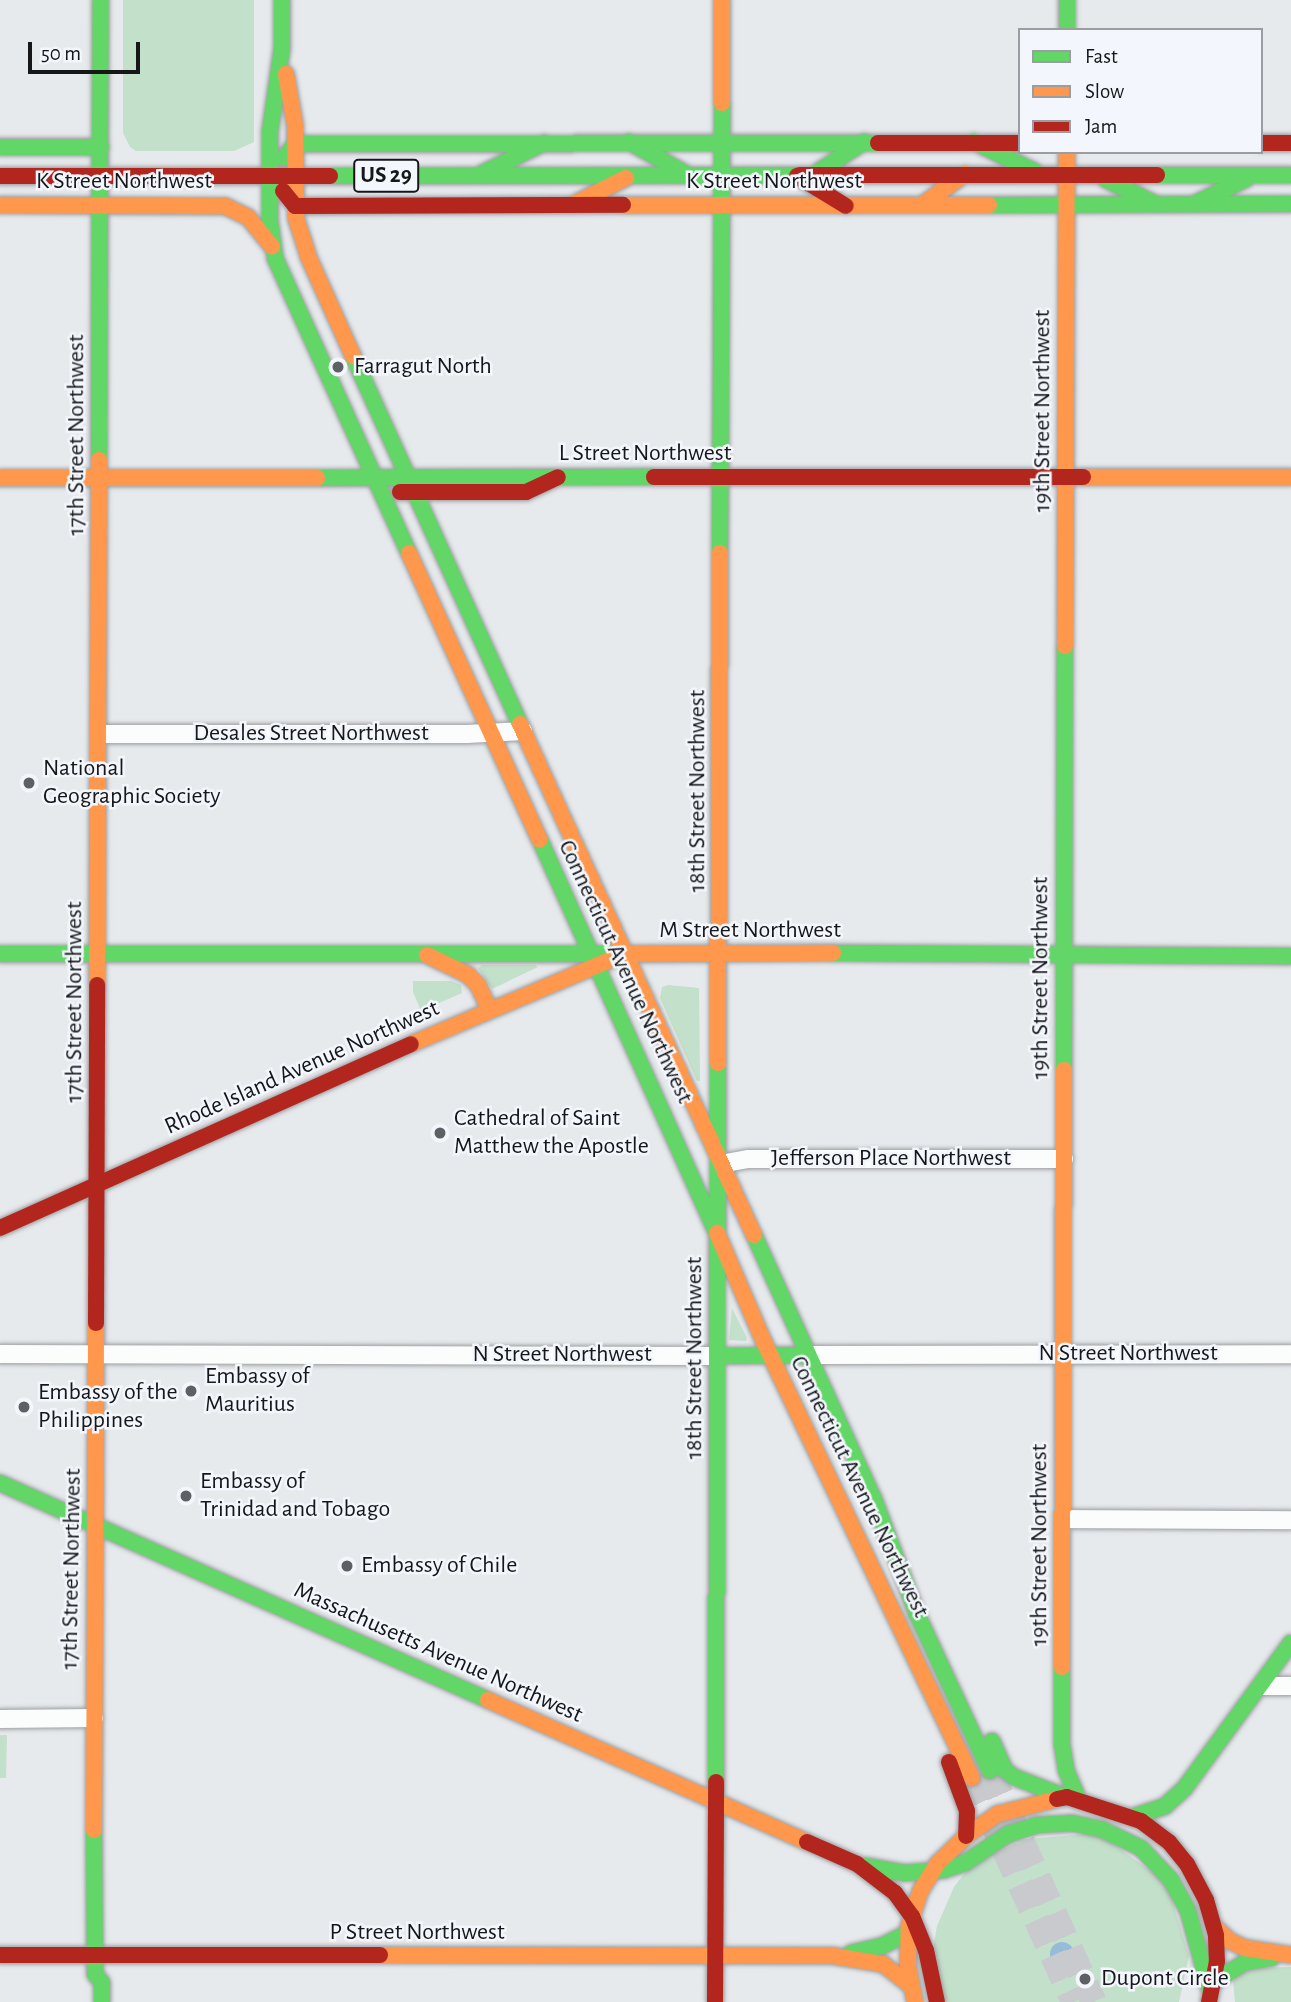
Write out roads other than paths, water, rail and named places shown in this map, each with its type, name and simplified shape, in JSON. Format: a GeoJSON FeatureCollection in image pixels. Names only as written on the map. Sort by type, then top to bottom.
{"type":"FeatureCollection","features":[{"type":"Feature","properties":{"kind":"main road","name":"17th Street Northwest"},"geometry":{"type":"LineString","coordinates":[[101,0],[94,1718],[95,1974],[102,1983],[102,2002]]}},
{"type":"Feature","properties":{"kind":"main road"},"geometry":{"type":"LineString","coordinates":[[282,0],[282,48],[270,131],[270,176],[295,206]]}},
{"type":"Feature","properties":{"kind":"main road","name":"18th Street Northwest"},"geometry":{"type":"LineString","coordinates":[[715,2002],[722,0]]}},
{"type":"Feature","properties":{"kind":"main road"},"geometry":{"type":"LineString","coordinates":[[1067,0],[1067,28]]}},
{"type":"Feature","properties":{"kind":"main road"},"geometry":{"type":"LineString","coordinates":[[282,48],[295,125],[295,176]]}},
{"type":"Feature","properties":{"kind":"main road"},"geometry":{"type":"LineString","coordinates":[[629,142],[689,175]]}},
{"type":"Feature","properties":{"kind":"main road"},"geometry":{"type":"LineString","coordinates":[[846,206],[804,176],[864,142]]}},
{"type":"Feature","properties":{"kind":"main road"},"geometry":{"type":"LineString","coordinates":[[974,142],[1041,174]]}},
{"type":"Feature","properties":{"kind":"main road","name":"K Street Northwest"},"geometry":{"type":"LineString","coordinates":[[295,144],[1018,142]]}},
{"type":"Feature","properties":{"kind":"main road"},"geometry":{"type":"LineString","coordinates":[[476,176],[544,143]]}},
{"type":"Feature","properties":{"kind":"main road"},"geometry":{"type":"LineString","coordinates":[[1263,143],[1291,143]]}},
{"type":"Feature","properties":{"kind":"main road"},"geometry":{"type":"LineString","coordinates":[[270,176],[295,144]]}},
{"type":"Feature","properties":{"kind":"main road","name":"K Street Northwest"},"geometry":{"type":"LineString","coordinates":[[0,147],[101,147]]}},
{"type":"Feature","properties":{"kind":"main road","name":"19th Street Northwest"},"geometry":{"type":"LineString","coordinates":[[1067,154],[1062,1744],[1073,1799]]}},
{"type":"Feature","properties":{"kind":"main road"},"geometry":{"type":"LineString","coordinates":[[1131,176],[1166,158]]}},
{"type":"Feature","properties":{"kind":"main road"},"geometry":{"type":"LineString","coordinates":[[922,205],[965,174]]}},
{"type":"Feature","properties":{"kind":"main road"},"geometry":{"type":"LineString","coordinates":[[574,204],[631,175]]}},
{"type":"Feature","properties":{"kind":"main road"},"geometry":{"type":"LineString","coordinates":[[1097,175],[1156,204]]}},
{"type":"Feature","properties":{"kind":"main road"},"geometry":{"type":"LineString","coordinates":[[1194,204],[1255,175]]}},
{"type":"Feature","properties":{"kind":"main road","name":"K Street Northwest"},"geometry":{"type":"LineString","coordinates":[[0,176],[1291,175]]}},
{"type":"Feature","properties":{"kind":"main road","name":"Connecticut Avenue Northwest"},"geometry":{"type":"LineString","coordinates":[[270,176],[272,247],[771,1356],[972,1778]]}},
{"type":"Feature","properties":{"kind":"main road","name":"Connecticut Avenue Northwest"},"geometry":{"type":"LineString","coordinates":[[295,176],[295,206],[299,230],[308,256],[874,1499],[917,1614],[990,1771]]}},
{"type":"Feature","properties":{"kind":"main road","name":"K Street Northwest"},"geometry":{"type":"LineString","coordinates":[[295,206],[1291,204]]}},
{"type":"Feature","properties":{"kind":"main road","name":"K Street Northwest"},"geometry":{"type":"LineString","coordinates":[[0,205],[225,206],[248,217],[272,247]]}},
{"type":"Feature","properties":{"kind":"main road","name":"L Street Northwest"},"geometry":{"type":"LineString","coordinates":[[0,478],[100,485],[220,477],[412,485],[558,477],[721,485],[871,478],[1291,477]]}},
{"type":"Feature","properties":{"kind":"main road"},"geometry":{"type":"LineString","coordinates":[[0,954],[98,961]]}},
{"type":"Feature","properties":{"kind":"main road","name":"M Street Northwest"},"geometry":{"type":"LineString","coordinates":[[624,954],[1291,956]]}},
{"type":"Feature","properties":{"kind":"main road","name":"Rhode Island Avenue Northwest"},"geometry":{"type":"LineString","coordinates":[[0,1228],[489,1009],[594,959],[624,954]]}},
{"type":"Feature","properties":{"kind":"main road"},"geometry":{"type":"LineString","coordinates":[[427,955],[468,975],[478,985],[489,1009]]}},
{"type":"Feature","properties":{"kind":"main road"},"geometry":{"type":"LineString","coordinates":[[0,967],[98,961],[427,955],[594,959]]}},
{"type":"Feature","properties":{"kind":"main road","name":"N Street Northwest"},"geometry":{"type":"LineString","coordinates":[[718,1356],[808,1355]]}},
{"type":"Feature","properties":{"kind":"main road","name":"Massachusetts Avenue Northwest"},"geometry":{"type":"LineString","coordinates":[[0,1483],[857,1864],[891,1872],[932,1871],[965,1863],[997,1840],[1037,1825],[1072,1823],[1116,1834],[1148,1854],[1162,1868],[1181,1895],[1213,1995]]}},
{"type":"Feature","properties":{"kind":"main road"},"geometry":{"type":"LineString","coordinates":[[833,1490],[853,1553],[962,1792],[967,1811],[966,1836]]}},
{"type":"Feature","properties":{"kind":"main road"},"geometry":{"type":"LineString","coordinates":[[874,1499],[906,1551],[1005,1770],[1022,1781],[1132,1817],[1155,1830],[1174,1847],[1201,1888],[1214,1926],[1217,1950],[1213,1995]]}},
{"type":"Feature","properties":{"kind":"main road"},"geometry":{"type":"LineString","coordinates":[[1132,1817],[1165,1806],[1184,1789],[1291,1643]]}},
{"type":"Feature","properties":{"kind":"main road"},"geometry":{"type":"LineString","coordinates":[[1174,1847],[1173,1824],[1184,1789]]}},
{"type":"Feature","properties":{"kind":"main road"},"geometry":{"type":"LineString","coordinates":[[915,2002],[910,1984],[910,1924],[932,1871],[966,1836],[998,1814],[1030,1804],[1073,1799]]}},
{"type":"Feature","properties":{"kind":"main road","name":"Massachusetts Avenue Northwest"},"geometry":{"type":"LineString","coordinates":[[857,1864],[895,1893],[926,1950],[937,2002]]}},
{"type":"Feature","properties":{"kind":"main road","name":"P Street Northwest"},"geometry":{"type":"LineString","coordinates":[[834,1956],[882,1946],[910,1924]]}},
{"type":"Feature","properties":{"kind":"main road"},"geometry":{"type":"LineString","coordinates":[[1214,1926],[1230,1941],[1245,1948],[1291,1955]]}},
{"type":"Feature","properties":{"kind":"main road","name":"P Street Northwest"},"geometry":{"type":"LineString","coordinates":[[0,1955],[834,1956],[883,1964],[910,1984]]}},
{"type":"Feature","properties":{"kind":"main road"},"geometry":{"type":"LineString","coordinates":[[1213,1995],[1246,1962],[1291,1955]]}},
{"type":"Feature","properties":{"kind":"street","name":"Desales Street Northwest"},"geometry":{"type":"LineString","coordinates":[[99,734],[523,731]]}},
{"type":"Feature","properties":{"kind":"street","name":"Jefferson Place Northwest"},"geometry":{"type":"LineString","coordinates":[[720,1164],[749,1159],[1064,1159]]}},
{"type":"Feature","properties":{"kind":"street","name":"N Street Northwest"},"geometry":{"type":"LineString","coordinates":[[0,1354],[718,1356]]}},
{"type":"Feature","properties":{"kind":"street","name":"N Street Northwest"},"geometry":{"type":"LineString","coordinates":[[808,1355],[1291,1354]]}},
{"type":"Feature","properties":{"kind":"street"},"geometry":{"type":"LineString","coordinates":[[1063,1519],[1291,1520]]}},
{"type":"Feature","properties":{"kind":"street"},"geometry":{"type":"LineString","coordinates":[[1261,1686],[1291,1686]]}},
{"type":"Feature","properties":{"kind":"street"},"geometry":{"type":"LineString","coordinates":[[0,1718],[94,1718]]}},
{"type":"Feature","properties":{"kind":"water"},"geometry":{"type":"Polygon","coordinates":[[[1062,1942],[1073,1949],[1074,1954],[1067,1965],[1062,1966],[1051,1959],[1050,1954],[1057,1943],[1062,1942]]]}},
{"type":"Feature","properties":{"kind":"tunnel"},"geometry":{"type":"LineString","coordinates":[[990,1771],[1094,2002]]}},
{"type":"Feature","properties":{"kind":"tunnel"},"geometry":{"type":"LineString","coordinates":[[972,1778],[1074,2002]]}},
{"type":"Feature","properties":{"kind":"place","name":"Farragut North"},"geometry":{"type":"Point","coordinates":[338,367]}},
{"type":"Feature","properties":{"kind":"place","name":"National Geographic Society"},"geometry":{"type":"Point","coordinates":[29,783]}},
{"type":"Feature","properties":{"kind":"place","name":"Cathedral of Saint Matthew the Apostle"},"geometry":{"type":"Point","coordinates":[440,1133]}},
{"type":"Feature","properties":{"kind":"place","name":"Embassy of Mauritius"},"geometry":{"type":"Point","coordinates":[191,1391]}},
{"type":"Feature","properties":{"kind":"place","name":"Embassy of the Philippines"},"geometry":{"type":"Point","coordinates":[24,1407]}},
{"type":"Feature","properties":{"kind":"place","name":"Embassy of Trinidad and Tobago"},"geometry":{"type":"Point","coordinates":[186,1496]}},
{"type":"Feature","properties":{"kind":"place","name":"Embassy of Chile"},"geometry":{"type":"Point","coordinates":[347,1566]}},
{"type":"Feature","properties":{"kind":"place","name":"Dupont Circle"},"geometry":{"type":"Point","coordinates":[1085,1979]}}]}
